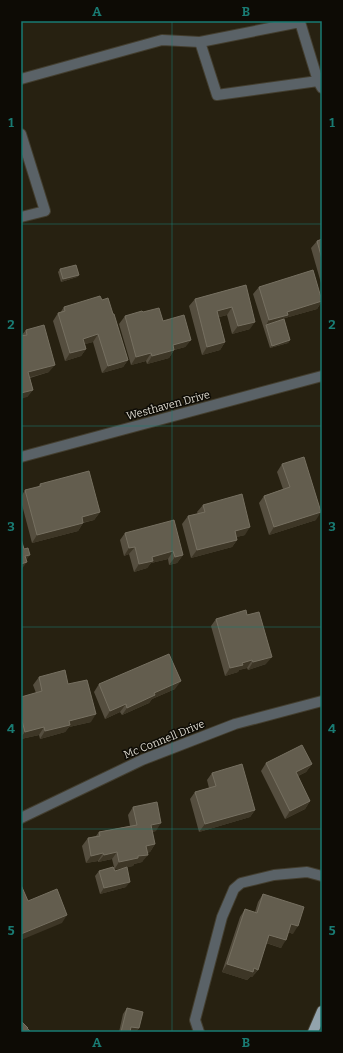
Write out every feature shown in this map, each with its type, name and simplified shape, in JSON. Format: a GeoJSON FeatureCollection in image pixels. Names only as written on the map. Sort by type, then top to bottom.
{"type":"FeatureCollection","features":[{"type":"Feature","properties":{"kind":"main road"},"geometry":{"type":"LineString","coordinates":[[313,1032],[322,1011]]}},
{"type":"Feature","properties":{"kind":"street"},"geometry":{"type":"LineString","coordinates":[[21,79],[162,40],[200,42],[300,22],[320,85],[217,95],[200,42]]}},
{"type":"Feature","properties":{"kind":"street"},"geometry":{"type":"LineString","coordinates":[[21,134],[45,211],[21,217]]}},
{"type":"Feature","properties":{"kind":"street","name":"Westhaven Drive"},"geometry":{"type":"LineString","coordinates":[[21,457],[322,376]]}},
{"type":"Feature","properties":{"kind":"street","name":"Mc Connell Drive"},"geometry":{"type":"LineString","coordinates":[[21,818],[142,760],[178,746],[235,724],[322,701]]}},
{"type":"Feature","properties":{"kind":"street"},"geometry":{"type":"LineString","coordinates":[[199,1032],[196,1020],[222,917],[234,889],[241,882],[274,875],[306,872],[322,876]]}},
{"type":"Feature","properties":{"kind":"building"},"geometry":{"type":"Polygon","coordinates":[[[322,239],[322,259],[317,241],[322,239]]]}},
{"type":"Feature","properties":{"kind":"building"},"geometry":{"type":"Polygon","coordinates":[[[76,265],[79,275],[63,279],[60,269],[76,265]]]}},
{"type":"Feature","properties":{"kind":"building"},"geometry":{"type":"Polygon","coordinates":[[[313,270],[322,301],[287,312],[288,315],[269,320],[259,287],[313,270]]]}},
{"type":"Feature","properties":{"kind":"building"},"geometry":{"type":"Polygon","coordinates":[[[246,285],[255,322],[238,326],[232,307],[217,311],[225,342],[207,347],[195,299],[246,285]]]}},
{"type":"Feature","properties":{"kind":"building"},"geometry":{"type":"Polygon","coordinates":[[[100,296],[102,300],[108,298],[128,360],[108,366],[98,334],[83,339],[86,349],[70,353],[58,313],[65,311],[64,307],[100,296]]]}},
{"type":"Feature","properties":{"kind":"building"},"geometry":{"type":"Polygon","coordinates":[[[159,308],[163,321],[184,315],[191,340],[173,345],[174,350],[152,356],[151,353],[136,357],[125,316],[159,308]]]}},
{"type":"Feature","properties":{"kind":"building"},"geometry":{"type":"Polygon","coordinates":[[[284,319],[290,340],[272,346],[266,325],[284,319]]]}},
{"type":"Feature","properties":{"kind":"building"},"geometry":{"type":"Polygon","coordinates":[[[44,325],[55,365],[28,372],[33,390],[21,393],[21,336],[27,335],[26,330],[44,325]]]}},
{"type":"Feature","properties":{"kind":"building"},"geometry":{"type":"Polygon","coordinates":[[[304,457],[321,512],[274,527],[264,496],[290,487],[282,464],[304,457]]]}},
{"type":"Feature","properties":{"kind":"building"},"geometry":{"type":"Polygon","coordinates":[[[89,471],[100,512],[82,517],[83,523],[37,535],[25,490],[41,486],[40,484],[89,471]]]}},
{"type":"Feature","properties":{"kind":"building"},"geometry":{"type":"Polygon","coordinates":[[[242,494],[250,527],[235,531],[237,540],[197,550],[188,516],[205,512],[203,505],[242,494]]]}},
{"type":"Feature","properties":{"kind":"building"},"geometry":{"type":"Polygon","coordinates":[[[174,520],[183,555],[175,557],[173,551],[152,557],[153,561],[139,564],[135,547],[129,548],[125,533],[174,520]]]}},
{"type":"Feature","properties":{"kind":"building"},"geometry":{"type":"Polygon","coordinates":[[[21,539],[24,549],[28,548],[30,555],[25,556],[27,562],[21,564],[21,539]]]}},
{"type":"Feature","properties":{"kind":"building"},"geometry":{"type":"Polygon","coordinates":[[[246,610],[247,615],[259,612],[272,657],[253,662],[252,660],[242,663],[243,665],[230,668],[216,619],[246,610]]]}},
{"type":"Feature","properties":{"kind":"building"},"geometry":{"type":"Polygon","coordinates":[[[169,654],[181,681],[154,693],[155,695],[127,708],[126,704],[110,711],[99,684],[169,654]]]}},
{"type":"Feature","properties":{"kind":"building"},"geometry":{"type":"Polygon","coordinates":[[[65,670],[68,684],[87,680],[96,714],[69,721],[70,725],[45,731],[44,727],[25,732],[21,717],[21,697],[42,691],[39,677],[65,670]]]}},
{"type":"Feature","properties":{"kind":"building"},"geometry":{"type":"Polygon","coordinates":[[[302,745],[312,764],[296,772],[310,801],[290,811],[266,763],[302,745]]]}},
{"type":"Feature","properties":{"kind":"building"},"geometry":{"type":"Polygon","coordinates":[[[242,764],[255,810],[205,824],[195,792],[216,786],[212,773],[242,764]]]}},
{"type":"Feature","properties":{"kind":"building"},"geometry":{"type":"Polygon","coordinates":[[[157,802],[161,823],[151,825],[155,844],[146,846],[148,855],[138,856],[138,858],[119,862],[117,852],[91,856],[88,838],[100,836],[99,832],[137,825],[133,807],[157,802]]]}},
{"type":"Feature","properties":{"kind":"building"},"geometry":{"type":"Polygon","coordinates":[[[113,867],[115,871],[127,867],[130,882],[104,888],[99,871],[113,867]]]}},
{"type":"Feature","properties":{"kind":"building"},"geometry":{"type":"Polygon","coordinates":[[[21,885],[28,901],[57,889],[67,915],[21,934],[21,885]]]}},
{"type":"Feature","properties":{"kind":"building"},"geometry":{"type":"Polygon","coordinates":[[[263,894],[304,907],[298,926],[291,924],[286,940],[269,935],[258,970],[254,968],[253,972],[227,964],[245,909],[257,913],[263,894]]]}},
{"type":"Feature","properties":{"kind":"building"},"geometry":{"type":"Polygon","coordinates":[[[127,1008],[143,1012],[139,1028],[131,1027],[130,1032],[121,1032],[127,1008]]]}},
{"type":"Feature","properties":{"kind":"building"},"geometry":{"type":"Polygon","coordinates":[[[21,1021],[28,1028],[31,1032],[21,1032],[21,1021]]]}}]}
